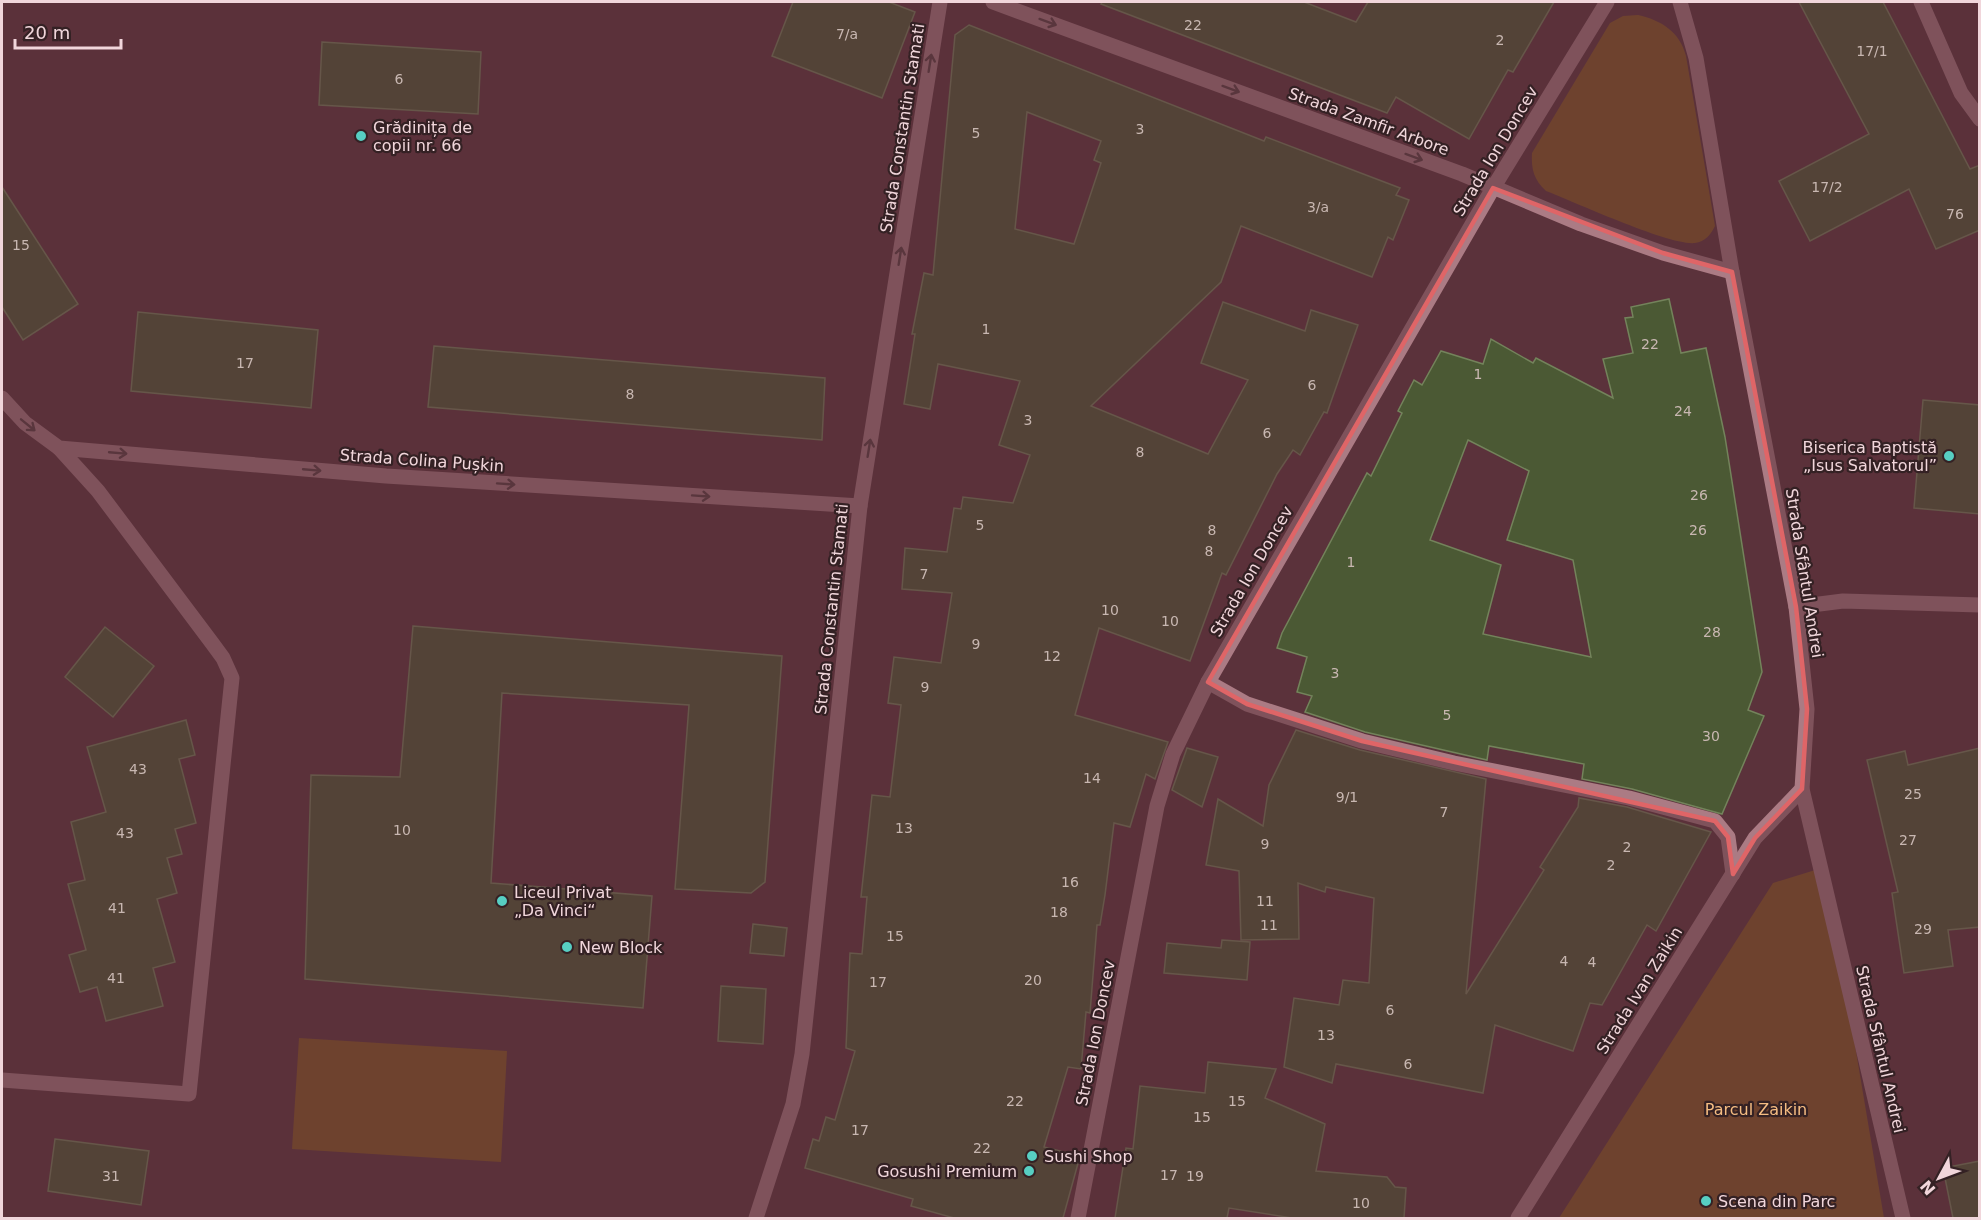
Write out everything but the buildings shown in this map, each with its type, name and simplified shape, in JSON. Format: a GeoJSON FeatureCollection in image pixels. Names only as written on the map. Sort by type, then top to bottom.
{"type":"FeatureCollection","features":[{"type":"Feature","properties":{"kind":"street","name":"Strada Constantin Stamati"},"geometry":{"type":"LineString","coordinates":[[756,1218],[793,1104],[802,1054],[860,506],[940,2]]}},
{"type":"Feature","properties":{"kind":"street","name":"Strada Zamfir Arbore"},"geometry":{"type":"LineString","coordinates":[[993,2],[1632,242],[1732,272]]}},
{"type":"Feature","properties":{"kind":"street","name":"Strada Ion Doncev"},"geometry":{"type":"LineString","coordinates":[[1078,1218],[1157,806],[1173,754],[1208,682],[1493,188],[1607,2]]}},
{"type":"Feature","properties":{"kind":"street","name":"Strada Sfântul Andrei"},"geometry":{"type":"LineString","coordinates":[[1680,2],[1696,58],[1732,272],[1796,607],[1807,709],[1802,789],[1903,1218]]}},
{"type":"Feature","properties":{"kind":"street"},"geometry":{"type":"LineString","coordinates":[[1921,2],[1960,93],[1980,119]]}},
{"type":"Feature","properties":{"kind":"street"},"geometry":{"type":"LineString","coordinates":[[2,398],[24,423],[59,448],[98,491],[223,658],[232,678],[189,1094],[2,1080]]}},
{"type":"Feature","properties":{"kind":"street","name":"Strada Colina Pușkin"},"geometry":{"type":"LineString","coordinates":[[59,448],[386,476],[860,506]]}},
{"type":"Feature","properties":{"kind":"street"},"geometry":{"type":"LineString","coordinates":[[1796,607],[1844,601],[1980,605]]}},
{"type":"Feature","properties":{"kind":"street"},"geometry":{"type":"LineString","coordinates":[[1208,682],[1247,704],[1362,741],[1454,763],[1629,798],[1715,821],[1728,837],[1732,874]]}},
{"type":"Feature","properties":{"kind":"street","name":"Strada Ivan Zaikin"},"geometry":{"type":"LineString","coordinates":[[1518,1218],[1755,838],[1802,789]]}},
{"type":"Feature","properties":{"kind":"highlighted area"},"geometry":{"type":"Polygon","coordinates":[[[1493,188],[1663,253],[1732,272],[1796,607],[1807,709],[1802,789],[1755,838],[1733,874],[1728,837],[1715,821],[1362,741],[1247,704],[1208,682],[1493,188]]]}},
{"type":"Feature","properties":{"kind":"green space"},"geometry":{"type":"Polygon","coordinates":[[[1638,15],[1668,28],[1679,40],[1686,56],[1715,226],[1707,237],[1699,242],[1683,242],[1665,238],[1546,191],[1536,178],[1533,169],[1532,153],[1610,23],[1623,16],[1638,15]]]}},
{"type":"Feature","properties":{"kind":"green space","name":"Parcul Zaikin"},"geometry":{"type":"Polygon","coordinates":[[[1825,867],[1884,1218],[1559,1218],[1773,883],[1825,867]]]}},
{"type":"Feature","properties":{"kind":"green space"},"geometry":{"type":"Polygon","coordinates":[[[299,1038],[507,1051],[501,1162],[292,1149],[299,1038]]]}},
{"type":"Feature","properties":{"kind":"place","name":"Grădinița de copii nr. 66"},"geometry":{"type":"Point","coordinates":[361,136]}},
{"type":"Feature","properties":{"kind":"place","name":"Biserica Baptistă „Isus Salvatorul”"},"geometry":{"type":"Point","coordinates":[1949,456]}},
{"type":"Feature","properties":{"kind":"place","name":"Liceul Privat „Da Vinci“"},"geometry":{"type":"Point","coordinates":[502,901]}},
{"type":"Feature","properties":{"kind":"place","name":"New Block"},"geometry":{"type":"Point","coordinates":[567,947]}},
{"type":"Feature","properties":{"kind":"place","name":"Sushi Shop"},"geometry":{"type":"Point","coordinates":[1032,1156]}},
{"type":"Feature","properties":{"kind":"place","name":"Gosushi Premium"},"geometry":{"type":"Point","coordinates":[1029,1171]}},
{"type":"Feature","properties":{"kind":"place","name":"Scena din Parc"},"geometry":{"type":"Point","coordinates":[1706,1201]}}]}
